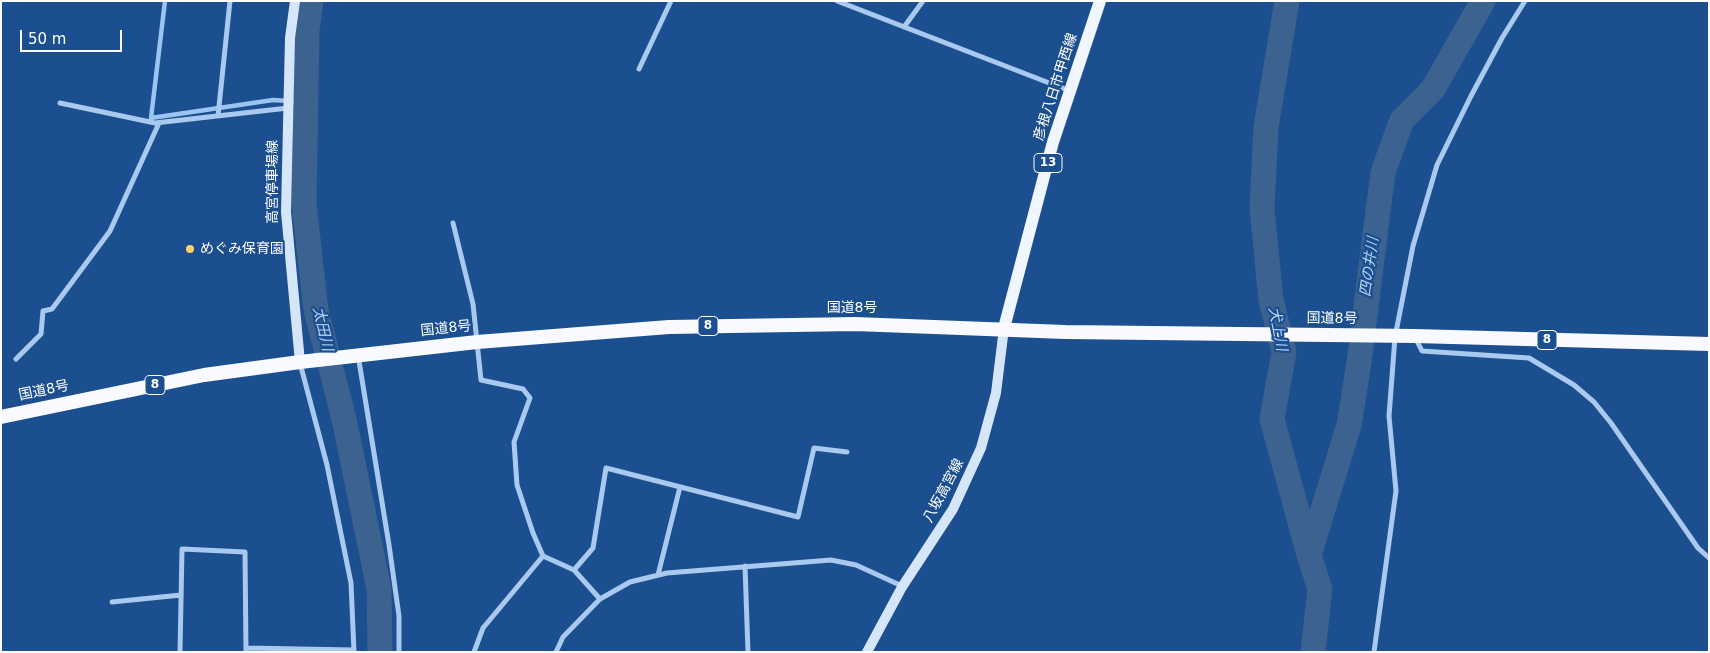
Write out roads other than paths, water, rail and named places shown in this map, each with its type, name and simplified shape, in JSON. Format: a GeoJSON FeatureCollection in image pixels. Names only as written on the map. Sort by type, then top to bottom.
{"type":"FeatureCollection","features":[{"type":"Feature","properties":{"kind":"highway","name":"国道8号"},"geometry":{"type":"LineString","coordinates":[[1,417],[204,375],[355,354],[477,342],[669,327],[855,324],[1004,328],[1065,332],[1415,336],[1709,344]]}},
{"type":"Feature","properties":{"kind":"main road","name":"高宮停車場線"},"geometry":{"type":"LineString","coordinates":[[295,1],[290,38],[286,212],[305,361]]}},
{"type":"Feature","properties":{"kind":"main road","name":"彦根八日市甲西線"},"geometry":{"type":"LineString","coordinates":[[1004,328],[1053,142],[1100,1]]}},
{"type":"Feature","properties":{"kind":"main road","name":"八坂高宮線"},"geometry":{"type":"LineString","coordinates":[[867,652],[902,587],[953,509],[982,448],[996,393],[1004,328]]}},
{"type":"Feature","properties":{"kind":"street"},"geometry":{"type":"LineString","coordinates":[[218,115],[230,1]]}},
{"type":"Feature","properties":{"kind":"street"},"geometry":{"type":"LineString","coordinates":[[639,69],[671,1]]}},
{"type":"Feature","properties":{"kind":"street"},"geometry":{"type":"LineString","coordinates":[[904,27],[923,1]]}},
{"type":"Feature","properties":{"kind":"street"},"geometry":{"type":"LineString","coordinates":[[1374,652],[1396,491],[1389,416],[1390,336],[1413,246],[1437,165],[1475,88],[1502,38],[1525,1]]}},
{"type":"Feature","properties":{"kind":"street"},"geometry":{"type":"LineString","coordinates":[[839,2],[1071,91]]}},
{"type":"Feature","properties":{"kind":"street"},"geometry":{"type":"LineString","coordinates":[[60,103],[159,123],[288,108]]}},
{"type":"Feature","properties":{"kind":"street"},"geometry":{"type":"LineString","coordinates":[[16,359],[41,334],[43,311],[52,309],[110,231],[159,123]]}},
{"type":"Feature","properties":{"kind":"street"},"geometry":{"type":"LineString","coordinates":[[453,223],[473,304],[481,380],[523,389],[530,398],[514,442],[517,484],[533,533],[543,556],[574,570],[600,599]]}},
{"type":"Feature","properties":{"kind":"street"},"geometry":{"type":"LineString","coordinates":[[1415,336],[1422,351],[1529,358],[1574,385],[1594,402],[1611,423],[1698,548],[1709,558]]}},
{"type":"Feature","properties":{"kind":"street"},"geometry":{"type":"LineString","coordinates":[[355,354],[390,545],[399,616],[399,652]]}},
{"type":"Feature","properties":{"kind":"street"},"geometry":{"type":"LineString","coordinates":[[180,652],[182,549],[245,552],[246,650],[354,651],[351,583],[305,361]]}},
{"type":"Feature","properties":{"kind":"street"},"geometry":{"type":"LineString","coordinates":[[574,570],[593,548],[606,468],[798,517],[814,448],[848,452]]}},
{"type":"Feature","properties":{"kind":"street"},"geometry":{"type":"LineString","coordinates":[[658,575],[680,487]]}},
{"type":"Feature","properties":{"kind":"street"},"geometry":{"type":"LineString","coordinates":[[474,652],[483,628],[543,556]]}},
{"type":"Feature","properties":{"kind":"street"},"geometry":{"type":"LineString","coordinates":[[556,652],[562,637],[600,599],[630,582],[658,575],[831,560],[856,565],[902,587]]}},
{"type":"Feature","properties":{"kind":"street"},"geometry":{"type":"LineString","coordinates":[[745,566],[748,652]]}},
{"type":"Feature","properties":{"kind":"street"},"geometry":{"type":"LineString","coordinates":[[112,602],[181,595]]}},
{"type":"Feature","properties":{"kind":"waterway"},"geometry":{"type":"LineString","coordinates":[[165,1],[151,118],[273,100],[305,102]]}},
{"type":"Feature","properties":{"kind":"waterway","name":"太田川"},"geometry":{"type":"LineString","coordinates":[[311,1],[307,30],[304,204],[316,310],[344,419],[379,589],[380,652]]}},
{"type":"Feature","properties":{"kind":"waterway","name":"犬上川"},"geometry":{"type":"LineString","coordinates":[[1287,1],[1266,127],[1262,208],[1271,300],[1284,352],[1272,419],[1320,589],[1313,652]]}},
{"type":"Feature","properties":{"kind":"waterway","name":"四の井川"},"geometry":{"type":"LineString","coordinates":[[1309,555],[1349,425],[1359,363],[1383,172],[1402,120],[1433,89],[1483,1]]}},
{"type":"Feature","properties":{"kind":"place","name":"めぐみ保育園"},"geometry":{"type":"Point","coordinates":[190,249]}}]}
